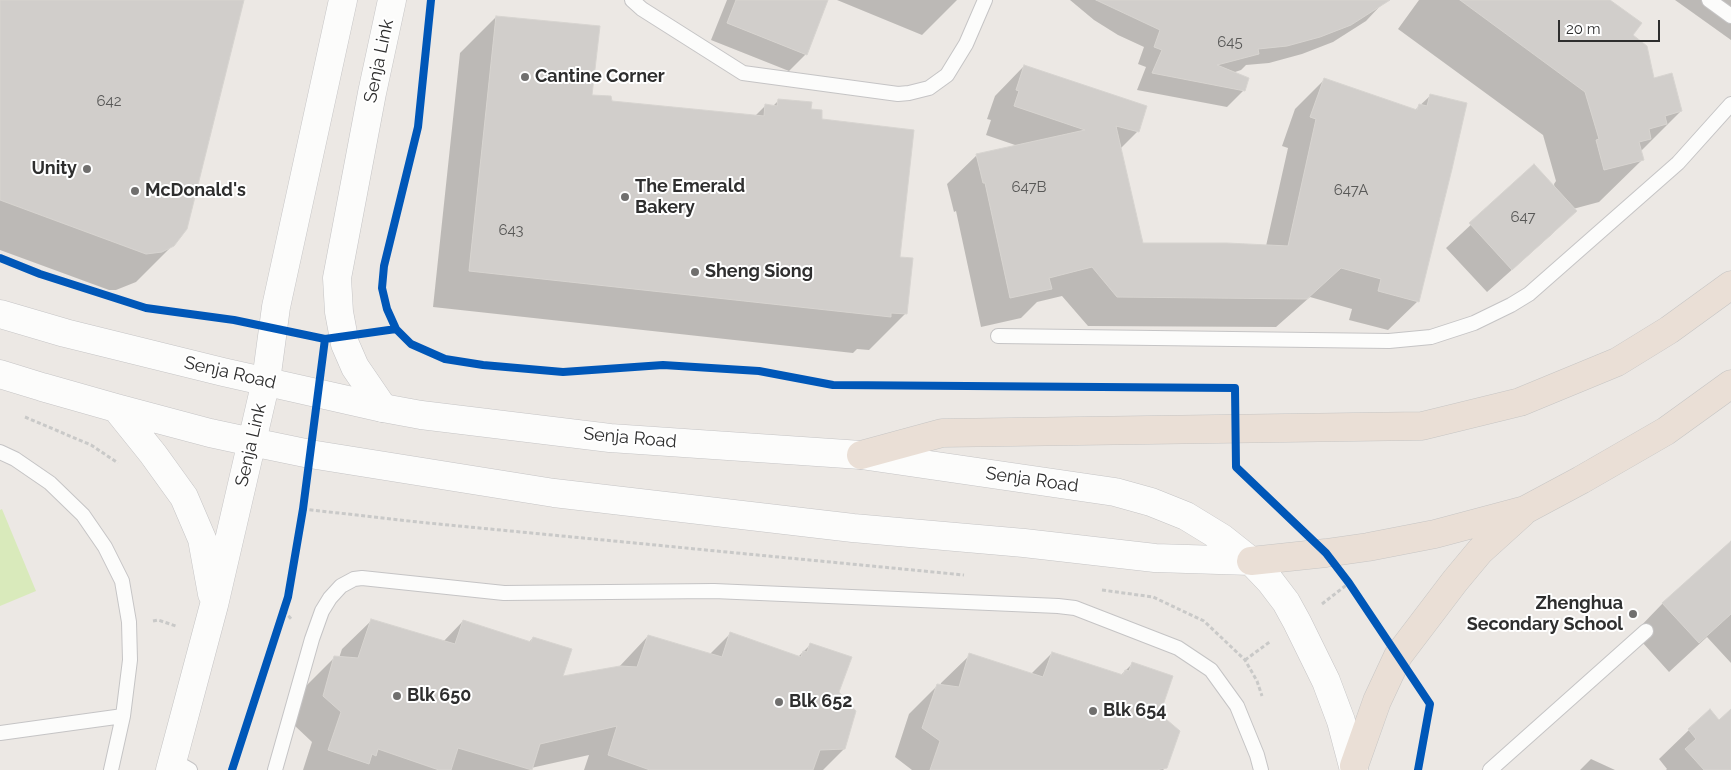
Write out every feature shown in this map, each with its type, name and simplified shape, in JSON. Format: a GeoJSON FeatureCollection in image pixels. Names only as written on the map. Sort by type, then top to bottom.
{"type":"FeatureCollection","features":[{"type":"Feature","properties":{"kind":"highway"},"geometry":{"type":"LineString","coordinates":[[861,455],[942,434],[1422,426],[1520,402],[1618,362],[1669,330],[1731,285]]}},
{"type":"Feature","properties":{"kind":"highway"},"geometry":{"type":"LineString","coordinates":[[1251,562],[1326,553],[1435,534],[1525,510],[1666,431],[1731,384]]}},
{"type":"Feature","properties":{"kind":"highway"},"geometry":{"type":"LineString","coordinates":[[1354,768],[1377,701],[1398,656],[1480,551],[1525,510]]}},
{"type":"Feature","properties":{"kind":"street","name":"Senja Link"},"geometry":{"type":"LineString","coordinates":[[178,767],[266,381],[276,306],[343,0]]}},
{"type":"Feature","properties":{"kind":"street","name":"Senja Link"},"geometry":{"type":"LineString","coordinates":[[383,408],[355,367],[345,344],[339,312],[337,278],[392,0]]}},
{"type":"Feature","properties":{"kind":"street","name":"Senja Road"},"geometry":{"type":"LineString","coordinates":[[0,314],[224,372],[421,415],[610,438],[861,455],[1115,492],[1151,502],[1186,516],[1222,538],[1270,581],[1286,602],[1326,680],[1341,721],[1354,768]]}},
{"type":"Feature","properties":{"kind":"street"},"geometry":{"type":"LineString","coordinates":[[0,374],[210,433],[310,454],[554,493],[853,528],[1024,543],[1155,558],[1251,562]]}},
{"type":"Feature","properties":{"kind":"street"},"geometry":{"type":"LineString","coordinates":[[116,408],[184,497],[202,539],[214,605]]}},
{"type":"Feature","properties":{"kind":"lane"},"geometry":{"type":"LineString","coordinates":[[632,0],[642,9],[743,72],[898,94],[909,94],[929,88],[946,74],[966,44],[985,0]]}},
{"type":"Feature","properties":{"kind":"lane"},"geometry":{"type":"LineString","coordinates":[[1709,0],[1731,16]]}},
{"type":"Feature","properties":{"kind":"lane"},"geometry":{"type":"LineString","coordinates":[[998,336],[1389,341],[1431,336],[1474,323],[1512,305],[1528,294],[1678,163],[1731,104]]}},
{"type":"Feature","properties":{"kind":"lane"},"geometry":{"type":"LineString","coordinates":[[0,452],[15,459],[50,483],[83,516],[105,547],[122,581],[129,622],[130,660],[123,716],[111,770]]}},
{"type":"Feature","properties":{"kind":"lane"},"geometry":{"type":"LineString","coordinates":[[275,770],[312,639],[322,611],[341,586],[354,579],[362,578],[504,593],[714,591],[1075,608],[1178,648],[1196,658],[1211,670],[1237,706],[1257,754],[1261,770]]}},
{"type":"Feature","properties":{"kind":"lane"},"geometry":{"type":"LineString","coordinates":[[1490,770],[1646,631]]}},
{"type":"Feature","properties":{"kind":"lane"},"geometry":{"type":"LineString","coordinates":[[0,733],[123,716]]}},
{"type":"Feature","properties":{"kind":"path"},"geometry":{"type":"LineString","coordinates":[[302,519],[310,454]]}},
{"type":"Feature","properties":{"kind":"path"},"geometry":{"type":"LineString","coordinates":[[1326,553],[1355,591]]}},
{"type":"Feature","properties":{"kind":"path"},"geometry":{"type":"LineString","coordinates":[[281,621],[286,604]]}},
{"type":"Feature","properties":{"kind":"path"},"geometry":{"type":"LineString","coordinates":[[158,620],[179,626]]}},
{"type":"Feature","properties":{"kind":"green space"},"geometry":{"type":"Polygon","coordinates":[[[2,509],[36,591],[0,606],[0,510],[2,509]]]}},
{"type":"Feature","properties":{"kind":"building"},"geometry":{"type":"Polygon","coordinates":[[[0,0],[244,0],[187,229],[174,246],[162,252],[146,254],[0,200],[0,0]]]}},
{"type":"Feature","properties":{"kind":"building"},"geometry":{"type":"Polygon","coordinates":[[[736,0],[828,0],[807,55],[727,23],[736,0]]]}},
{"type":"Feature","properties":{"kind":"building"},"geometry":{"type":"Polygon","coordinates":[[[1096,0],[1390,0],[1351,25],[1320,37],[1287,46],[1258,49],[1259,54],[1217,65],[1249,78],[1245,91],[1152,73],[1162,50],[1154,47],[1160,30],[1096,0]]]}},
{"type":"Feature","properties":{"kind":"building"},"geometry":{"type":"Polygon","coordinates":[[[1460,0],[1610,0],[1642,23],[1633,35],[1647,46],[1654,78],[1672,73],[1682,111],[1665,116],[1667,124],[1649,129],[1651,139],[1639,142],[1644,160],[1604,170],[1596,140],[1599,139],[1585,92],[1460,0]]]}},
{"type":"Feature","properties":{"kind":"building"},"geometry":{"type":"Polygon","coordinates":[[[496,16],[600,26],[592,95],[611,96],[612,101],[764,116],[765,104],[777,106],[778,99],[812,102],[811,109],[822,110],[822,119],[914,130],[900,257],[913,258],[907,314],[891,313],[891,317],[469,271],[496,16]]]}},
{"type":"Feature","properties":{"kind":"building"},"geometry":{"type":"Polygon","coordinates":[[[1024,65],[1147,106],[1139,132],[1116,126],[1143,243],[1227,243],[1288,246],[1316,119],[1310,117],[1324,78],[1417,110],[1419,104],[1427,106],[1430,94],[1467,103],[1419,302],[1378,291],[1381,279],[1341,268],[1307,299],[1117,297],[1092,267],[1049,278],[1052,289],[1010,298],[985,183],[983,183],[976,154],[1085,130],[1014,106],[1019,91],[1016,90],[1024,65]]]}},
{"type":"Feature","properties":{"kind":"building"},"geometry":{"type":"Polygon","coordinates":[[[1534,164],[1577,211],[1512,270],[1469,223],[1534,164]]]}},
{"type":"Feature","properties":{"kind":"building"},"geometry":{"type":"Polygon","coordinates":[[[1731,541],[1731,614],[1699,643],[1662,603],[1731,541]]]}},
{"type":"Feature","properties":{"kind":"building"},"geometry":{"type":"Polygon","coordinates":[[[371,619],[455,644],[463,620],[531,642],[533,637],[572,649],[563,676],[620,666],[637,667],[648,635],[722,657],[730,632],[801,657],[803,651],[807,652],[810,643],[852,657],[839,692],[856,711],[845,749],[820,750],[813,770],[650,770],[608,755],[617,726],[540,744],[532,770],[458,748],[451,770],[439,770],[378,749],[376,756],[372,754],[369,764],[328,750],[341,712],[323,696],[334,656],[358,658],[371,619]]]}},
{"type":"Feature","properties":{"kind":"building","name":"Blk 654"},"geometry":{"type":"Polygon","coordinates":[[[1052,652],[1123,675],[1125,670],[1129,671],[1132,662],[1173,676],[1160,714],[1180,731],[1167,768],[1156,770],[930,770],[940,741],[922,728],[937,684],[959,687],[969,653],[1043,677],[1052,652]]]}},
{"type":"Feature","properties":{"kind":"building"},"geometry":{"type":"Polygon","coordinates":[[[1710,709],[1719,720],[1731,709],[1731,770],[1704,770],[1685,749],[1696,739],[1688,729],[1710,709]]]}},
{"type":"Feature","properties":{"kind":"cycle path"},"geometry":{"type":"LineString","coordinates":[[431,0],[418,127],[384,266],[382,288],[387,309],[396,329],[411,344],[445,359],[483,365],[563,372],[663,365],[759,371],[833,385],[1235,388],[1236,467],[1326,553],[1349,583],[1430,704],[1418,770]]}},
{"type":"Feature","properties":{"kind":"cycle path"},"geometry":{"type":"LineString","coordinates":[[0,258],[40,274],[146,308],[234,320],[325,339],[396,329]]}},
{"type":"Feature","properties":{"kind":"cycle path"},"geometry":{"type":"LineString","coordinates":[[232,770],[288,597],[303,509],[325,339]]}},
{"type":"Feature","properties":{"kind":"place","name":"Cantine Corner"},"geometry":{"type":"Point","coordinates":[525,77]}},
{"type":"Feature","properties":{"kind":"place","name":"Unity"},"geometry":{"type":"Point","coordinates":[87,169]}},
{"type":"Feature","properties":{"kind":"place","name":"McDonald's"},"geometry":{"type":"Point","coordinates":[135,191]}},
{"type":"Feature","properties":{"kind":"place","name":"The Emerald Bakery"},"geometry":{"type":"Point","coordinates":[625,197]}},
{"type":"Feature","properties":{"kind":"place","name":"Sheng Siong"},"geometry":{"type":"Point","coordinates":[695,272]}},
{"type":"Feature","properties":{"kind":"place","name":"Zhenghua Secondary School"},"geometry":{"type":"Point","coordinates":[1633,614]}},
{"type":"Feature","properties":{"kind":"place","name":"Blk 650"},"geometry":{"type":"Point","coordinates":[397,696]}},
{"type":"Feature","properties":{"kind":"place","name":"Blk 652"},"geometry":{"type":"Point","coordinates":[779,702]}},
{"type":"Feature","properties":{"kind":"place","name":"Blk 654"},"geometry":{"type":"Point","coordinates":[1093,711]}}]}
